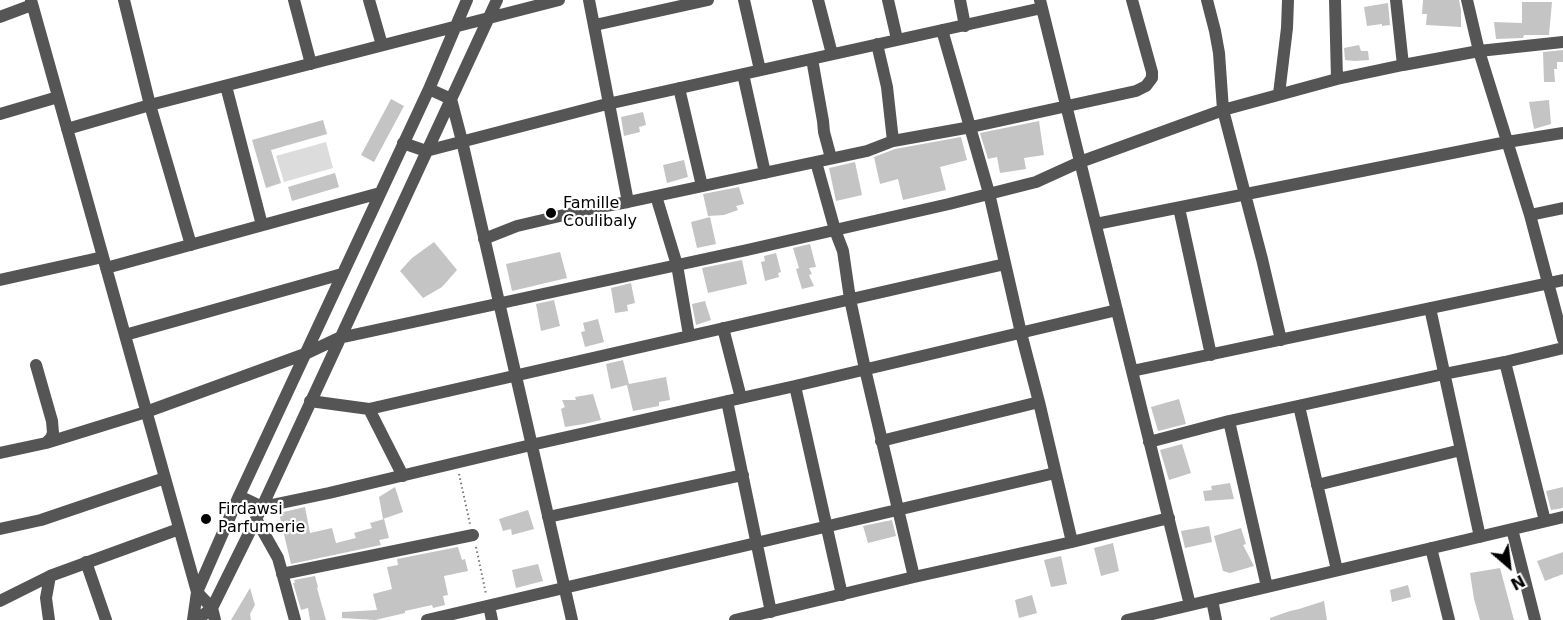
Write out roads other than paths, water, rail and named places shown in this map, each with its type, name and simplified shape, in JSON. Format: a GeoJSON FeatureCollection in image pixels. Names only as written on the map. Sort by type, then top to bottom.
{"type":"FeatureCollection","features":[{"type":"Feature","properties":{"kind":"street"},"geometry":{"type":"LineString","coordinates":[[124,0],[150,105],[191,245]]}},
{"type":"Feature","properties":{"kind":"street"},"geometry":{"type":"LineString","coordinates":[[294,0],[310,64]]}},
{"type":"Feature","properties":{"kind":"street"},"geometry":{"type":"LineString","coordinates":[[369,0],[382,45]]}},
{"type":"Feature","properties":{"kind":"street"},"geometry":{"type":"LineString","coordinates":[[455,0],[459,20]]}},
{"type":"Feature","properties":{"kind":"street"},"geometry":{"type":"LineString","coordinates":[[467,0],[429,89],[239,496],[197,592],[195,620],[214,614],[339,338],[497,0]]}},
{"type":"Feature","properties":{"kind":"street"},"geometry":{"type":"LineString","coordinates":[[67,129],[150,105],[382,45],[459,20],[489,19],[559,0]]}},
{"type":"Feature","properties":{"kind":"street"},"geometry":{"type":"LineString","coordinates":[[590,0],[628,202]]}},
{"type":"Feature","properties":{"kind":"street"},"geometry":{"type":"LineString","coordinates":[[595,25],[675,3],[708,0]]}},
{"type":"Feature","properties":{"kind":"street"},"geometry":{"type":"LineString","coordinates":[[744,0],[760,70]]}},
{"type":"Feature","properties":{"kind":"street"},"geometry":{"type":"LineString","coordinates":[[818,0],[832,54]]}},
{"type":"Feature","properties":{"kind":"street"},"geometry":{"type":"LineString","coordinates":[[888,0],[897,39]]}},
{"type":"Feature","properties":{"kind":"street"},"geometry":{"type":"LineString","coordinates":[[960,0],[965,26]]}},
{"type":"Feature","properties":{"kind":"street"},"geometry":{"type":"LineString","coordinates":[[484,239],[517,226],[594,208],[867,151],[893,141],[970,127],[1136,91],[1150,82],[1152,72],[1132,0]]}},
{"type":"Feature","properties":{"kind":"street"},"geometry":{"type":"LineString","coordinates":[[1207,0],[1219,53],[1223,110],[1281,340]]}},
{"type":"Feature","properties":{"kind":"street"},"geometry":{"type":"LineString","coordinates":[[1279,94],[1288,0]]}},
{"type":"Feature","properties":{"kind":"street"},"geometry":{"type":"LineString","coordinates":[[1335,0],[1337,79]]}},
{"type":"Feature","properties":{"kind":"street"},"geometry":{"type":"LineString","coordinates":[[1396,0],[1403,64]]}},
{"type":"Feature","properties":{"kind":"street"},"geometry":{"type":"LineString","coordinates":[[1467,0],[1479,51],[1530,215],[1563,339]]}},
{"type":"Feature","properties":{"kind":"street"},"geometry":{"type":"LineString","coordinates":[[1,15],[32,3],[197,592],[214,614]]}},
{"type":"Feature","properties":{"kind":"street"},"geometry":{"type":"LineString","coordinates":[[404,143],[426,151],[610,104],[897,39],[965,26],[1041,4],[1190,605]]}},
{"type":"Feature","properties":{"kind":"street"},"geometry":{"type":"LineString","coordinates":[[942,30],[989,193],[1072,542]]}},
{"type":"Feature","properties":{"kind":"street"},"geometry":{"type":"LineString","coordinates":[[0,453],[46,443],[146,412],[304,354],[339,338],[835,230],[1036,183],[1080,162],[1223,110],[1337,79],[1403,64],[1479,51],[1563,42]]}},
{"type":"Feature","properties":{"kind":"street"},"geometry":{"type":"LineString","coordinates":[[877,44],[886,87],[893,141]]}},
{"type":"Feature","properties":{"kind":"street"},"geometry":{"type":"LineString","coordinates":[[812,59],[824,132],[831,158]]}},
{"type":"Feature","properties":{"kind":"street"},"geometry":{"type":"LineString","coordinates":[[743,74],[765,173]]}},
{"type":"Feature","properties":{"kind":"street"},"geometry":{"type":"LineString","coordinates":[[226,86],[262,225]]}},
{"type":"Feature","properties":{"kind":"street"},"geometry":{"type":"LineString","coordinates":[[679,88],[702,186]]}},
{"type":"Feature","properties":{"kind":"street"},"geometry":{"type":"LineString","coordinates":[[429,89],[451,99]]}},
{"type":"Feature","properties":{"kind":"street"},"geometry":{"type":"LineString","coordinates":[[0,114],[58,97]]}},
{"type":"Feature","properties":{"kind":"street"},"geometry":{"type":"LineString","coordinates":[[451,99],[572,620]]}},
{"type":"Feature","properties":{"kind":"street"},"geometry":{"type":"LineString","coordinates":[[1096,224],[1507,142],[1563,133]]}},
{"type":"Feature","properties":{"kind":"street"},"geometry":{"type":"LineString","coordinates":[[816,162],[843,251],[850,299],[865,369],[914,577]]}},
{"type":"Feature","properties":{"kind":"street"},"geometry":{"type":"LineString","coordinates":[[0,280],[191,245],[380,193]]}},
{"type":"Feature","properties":{"kind":"street"},"geometry":{"type":"LineString","coordinates":[[656,196],[677,265],[689,335]]}},
{"type":"Feature","properties":{"kind":"street"},"geometry":{"type":"LineString","coordinates":[[1179,207],[1211,355]]}},
{"type":"Feature","properties":{"kind":"street"},"geometry":{"type":"LineString","coordinates":[[1530,215],[1563,208]]}},
{"type":"Feature","properties":{"kind":"street"},"geometry":{"type":"LineString","coordinates":[[310,401],[369,409],[1005,264]]}},
{"type":"Feature","properties":{"kind":"street"},"geometry":{"type":"LineString","coordinates":[[125,335],[342,274]]}},
{"type":"Feature","properties":{"kind":"street"},"geometry":{"type":"LineString","coordinates":[[1132,372],[1563,280]]}},
{"type":"Feature","properties":{"kind":"street"},"geometry":{"type":"LineString","coordinates":[[1430,308],[1480,537]]}},
{"type":"Feature","properties":{"kind":"street"},"geometry":{"type":"LineString","coordinates":[[239,496],[262,507],[329,494],[1117,310]]}},
{"type":"Feature","properties":{"kind":"street"},"geometry":{"type":"LineString","coordinates":[[723,328],[741,398]]}},
{"type":"Feature","properties":{"kind":"street"},"geometry":{"type":"LineString","coordinates":[[1149,442],[1229,421],[1563,348]]}},
{"type":"Feature","properties":{"kind":"street"},"geometry":{"type":"LineString","coordinates":[[1505,362],[1545,521]]}},
{"type":"Feature","properties":{"kind":"street"},"geometry":{"type":"LineString","coordinates":[[36,365],[52,421],[53,433],[46,443]]}},
{"type":"Feature","properties":{"kind":"street"},"geometry":{"type":"LineString","coordinates":[[795,386],[843,596]]}},
{"type":"Feature","properties":{"kind":"street"},"geometry":{"type":"LineString","coordinates":[[727,401],[771,612]]}},
{"type":"Feature","properties":{"kind":"street"},"geometry":{"type":"LineString","coordinates":[[881,441],[1039,402]]}},
{"type":"Feature","properties":{"kind":"street"},"geometry":{"type":"LineString","coordinates":[[1299,406],[1337,570]]}},
{"type":"Feature","properties":{"kind":"street"},"geometry":{"type":"LineString","coordinates":[[369,409],[403,476]]}},
{"type":"Feature","properties":{"kind":"street"},"geometry":{"type":"LineString","coordinates":[[1229,421],[1267,587]]}},
{"type":"Feature","properties":{"kind":"street"},"geometry":{"type":"LineString","coordinates":[[1317,485],[1461,450]]}},
{"type":"Feature","properties":{"kind":"street"},"geometry":{"type":"LineString","coordinates":[[427,620],[1055,473]]}},
{"type":"Feature","properties":{"kind":"street"},"geometry":{"type":"LineString","coordinates":[[548,517],[743,475]]}},
{"type":"Feature","properties":{"kind":"street"},"geometry":{"type":"LineString","coordinates":[[0,529],[41,520],[165,478]]}},
{"type":"Feature","properties":{"kind":"street"},"geometry":{"type":"LineString","coordinates":[[1127,620],[1146,618],[1190,605],[1563,517]]}},
{"type":"Feature","properties":{"kind":"street"},"geometry":{"type":"LineString","coordinates":[[735,620],[1169,518]]}},
{"type":"Feature","properties":{"kind":"street"},"geometry":{"type":"LineString","coordinates":[[256,519],[278,558],[295,620]]}},
{"type":"Feature","properties":{"kind":"street"},"geometry":{"type":"LineString","coordinates":[[0,601],[50,576],[179,529]]}},
{"type":"Feature","properties":{"kind":"street"},"geometry":{"type":"LineString","coordinates":[[1512,529],[1535,620]]}},
{"type":"Feature","properties":{"kind":"street"},"geometry":{"type":"LineString","coordinates":[[282,574],[473,535]]}},
{"type":"Feature","properties":{"kind":"street"},"geometry":{"type":"LineString","coordinates":[[1431,548],[1449,620]]}},
{"type":"Feature","properties":{"kind":"street"},"geometry":{"type":"LineString","coordinates":[[86,562],[106,620]]}},
{"type":"Feature","properties":{"kind":"street"},"geometry":{"type":"LineString","coordinates":[[49,620],[46,598],[50,576]]}},
{"type":"Feature","properties":{"kind":"street"},"geometry":{"type":"LineString","coordinates":[[1212,600],[1216,620]]}},
{"type":"Feature","properties":{"kind":"street"},"geometry":{"type":"LineString","coordinates":[[489,606],[492,620]]}},
{"type":"Feature","properties":{"kind":"place","name":"Famille Coulibaly"},"geometry":{"type":"Point","coordinates":[551,213]}},
{"type":"Feature","properties":{"kind":"place","name":"Firdawsi Parfumerie"},"geometry":{"type":"Point","coordinates":[206,519]}}]}
